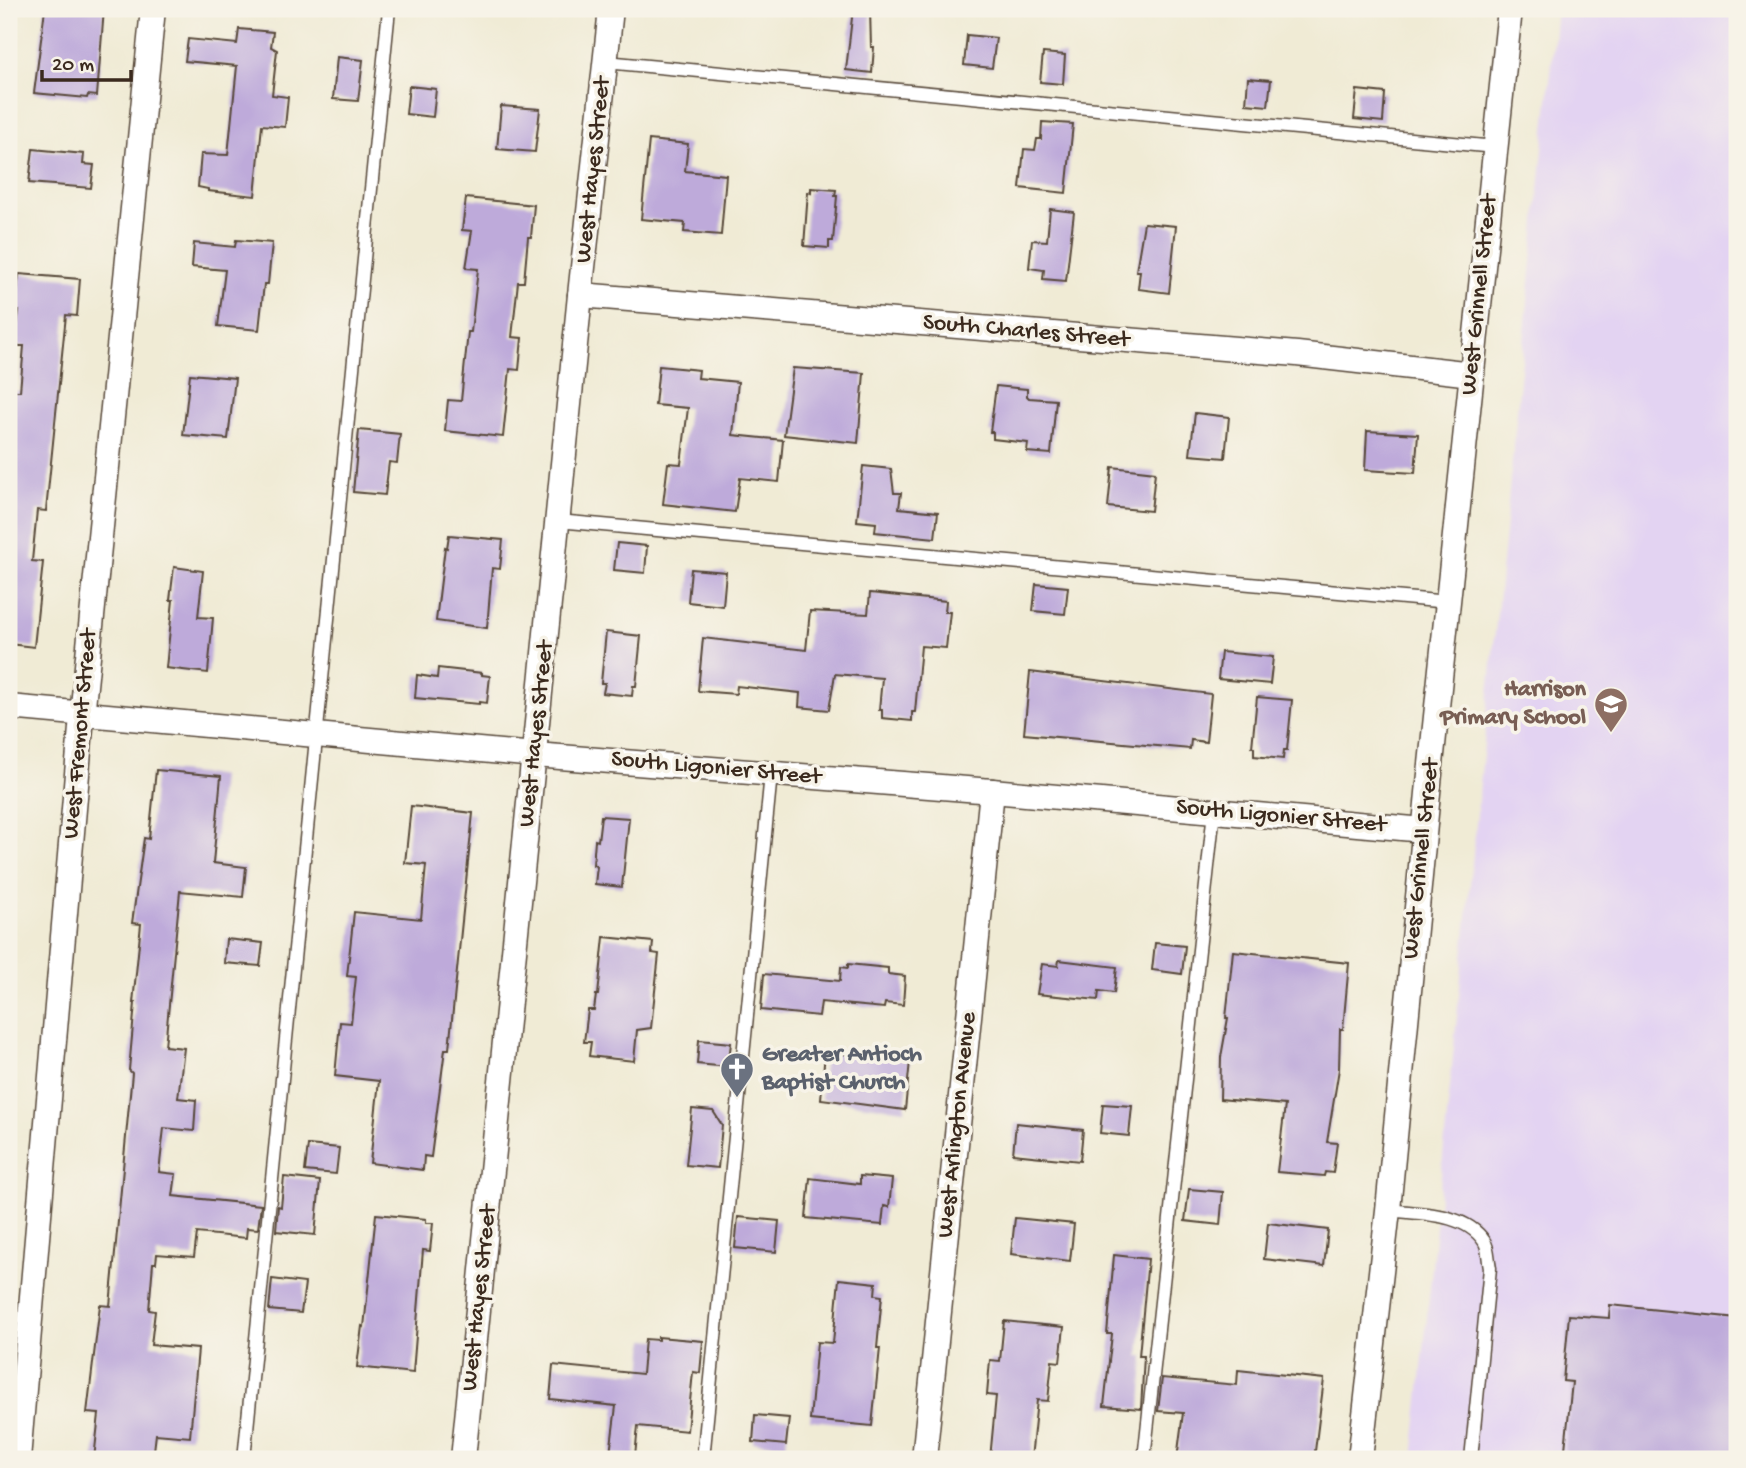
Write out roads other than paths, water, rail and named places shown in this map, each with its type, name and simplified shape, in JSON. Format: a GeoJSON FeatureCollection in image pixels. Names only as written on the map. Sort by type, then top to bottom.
{"type":"FeatureCollection","features":[{"type":"Feature","properties":{"kind":"street","name":"West Fremont Street"},"geometry":{"type":"LineString","coordinates":[[18,1459],[82,716],[153,9]]}},
{"type":"Feature","properties":{"kind":"street","name":"West Hayes Street"},"geometry":{"type":"LineString","coordinates":[[463,1459],[611,9]]}},
{"type":"Feature","properties":{"kind":"street","name":"West Grinnell Street"},"geometry":{"type":"LineString","coordinates":[[1360,1459],[1388,1210],[1424,830],[1510,9]]}},
{"type":"Feature","properties":{"kind":"street","name":"South Charles Street"},"geometry":{"type":"LineString","coordinates":[[580,295],[1283,353],[1472,374]]}},
{"type":"Feature","properties":{"kind":"street","name":"South Ligonier Street"},"geometry":{"type":"LineString","coordinates":[[9,707],[82,716],[1424,830]]}},
{"type":"Feature","properties":{"kind":"street","name":"West Arlington Avenue"},"geometry":{"type":"LineString","coordinates":[[924,1459],[992,792]]}},
{"type":"Feature","properties":{"kind":"lane"},"geometry":{"type":"LineString","coordinates":[[244,1459],[389,9]]}},
{"type":"Feature","properties":{"kind":"lane"},"geometry":{"type":"LineString","coordinates":[[606,62],[1495,147]]}},
{"type":"Feature","properties":{"kind":"lane"},"geometry":{"type":"LineString","coordinates":[[558,521],[1448,602]]}},
{"type":"Feature","properties":{"kind":"lane"},"geometry":{"type":"LineString","coordinates":[[703,1459],[771,774]]}},
{"type":"Feature","properties":{"kind":"lane"},"geometry":{"type":"LineString","coordinates":[[1144,1459],[1214,811]]}},
{"type":"Feature","properties":{"kind":"lane"},"geometry":{"type":"LineString","coordinates":[[1388,1210],[1450,1219],[1468,1226],[1486,1243],[1490,1268],[1471,1459]]}},
{"type":"Feature","properties":{"kind":"place","name":"Harrison Primary School"},"geometry":{"type":"Point","coordinates":[1611,734]}},
{"type":"Feature","properties":{"kind":"place","name":"Greater Antioch Baptist Church"},"geometry":{"type":"Point","coordinates":[737,1099]}}]}
